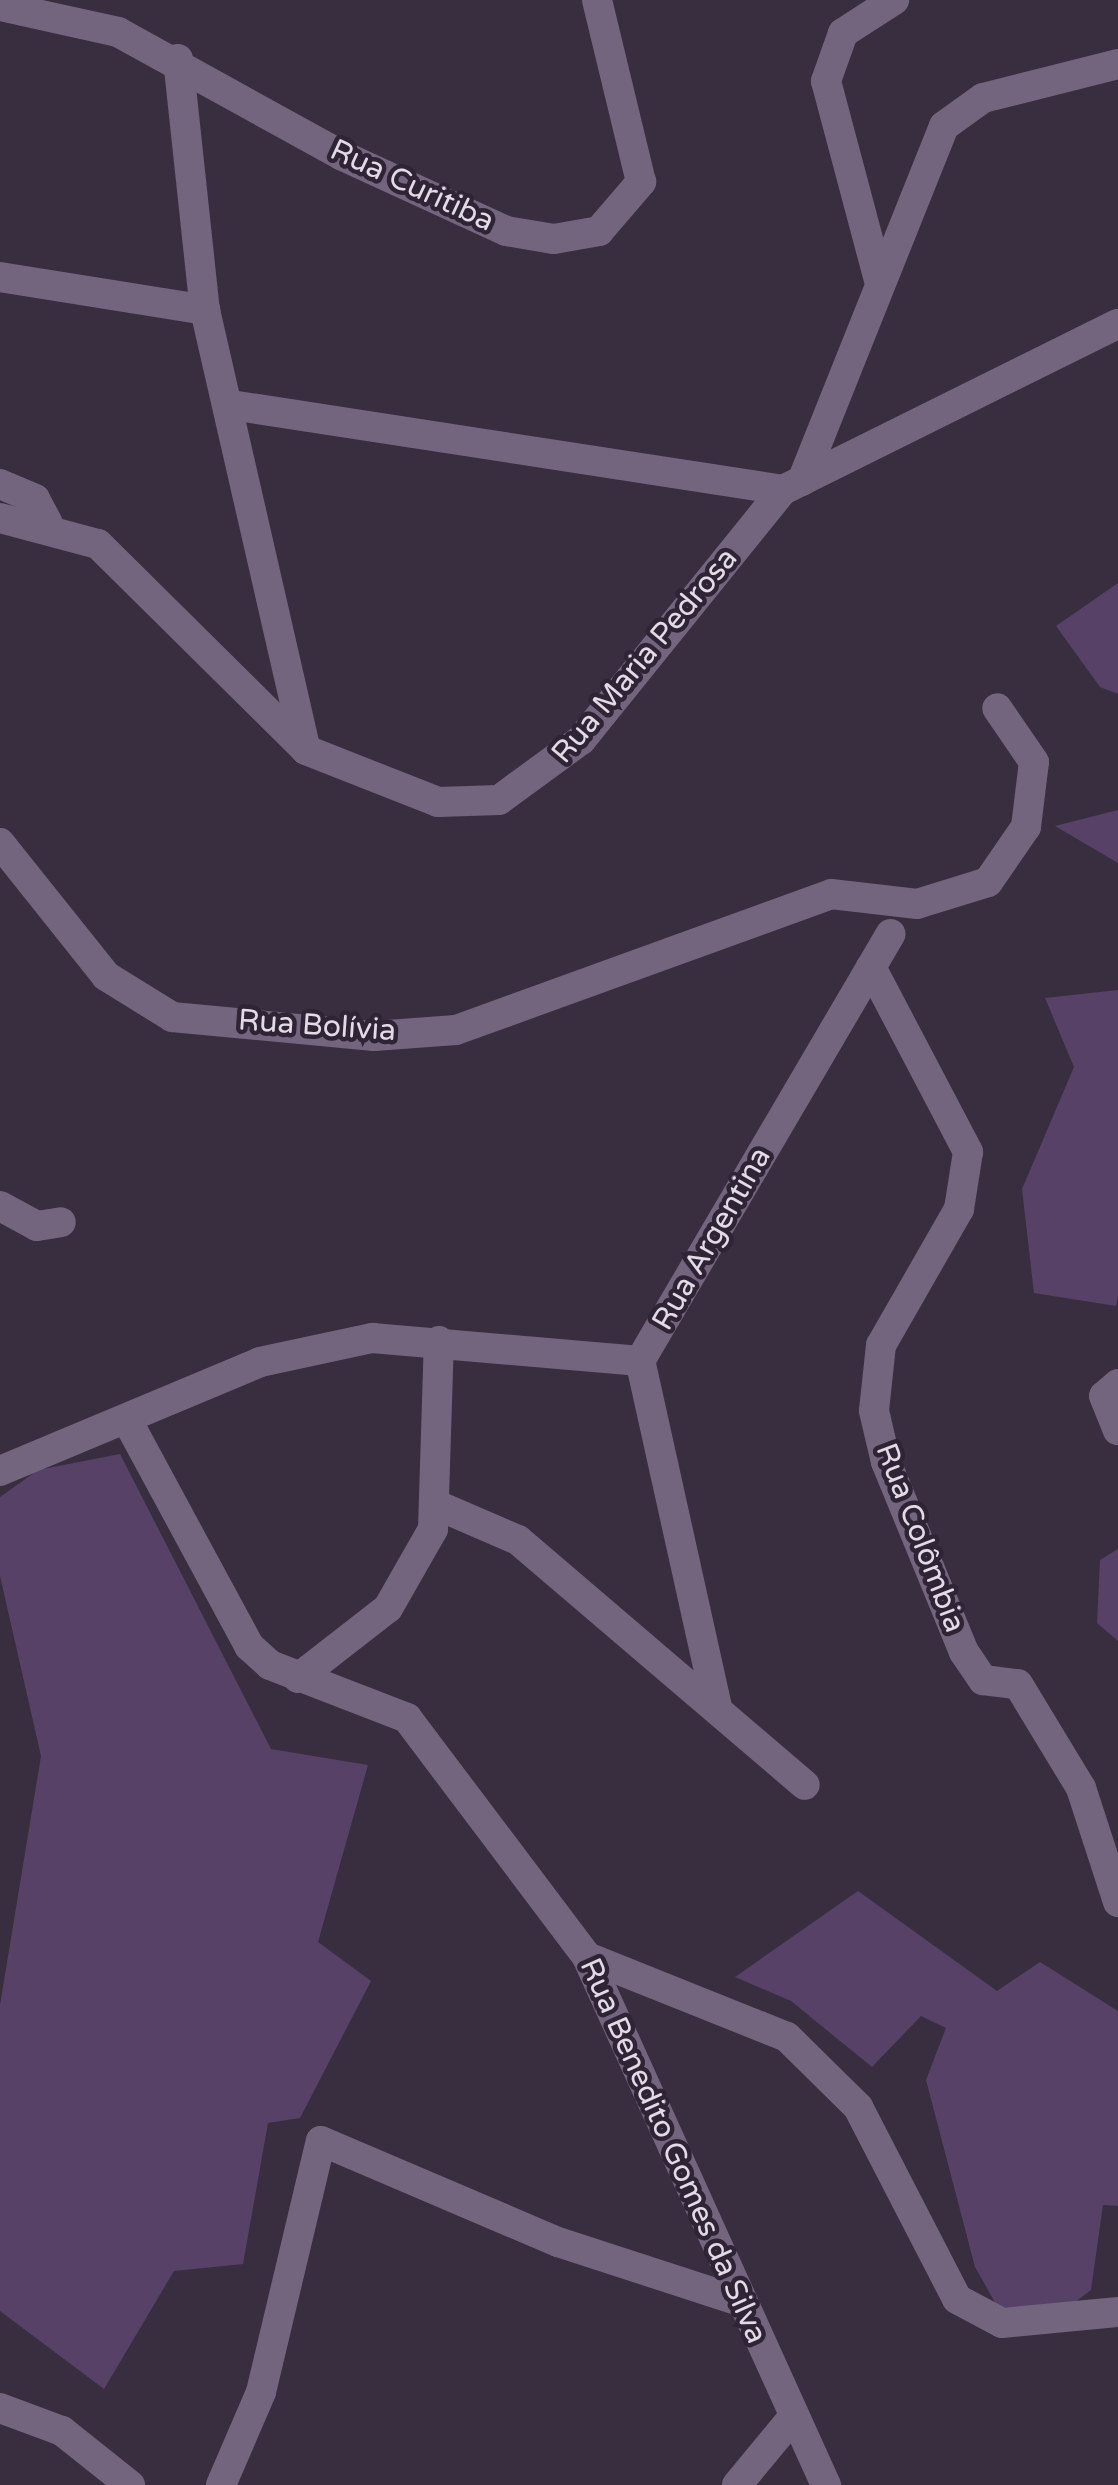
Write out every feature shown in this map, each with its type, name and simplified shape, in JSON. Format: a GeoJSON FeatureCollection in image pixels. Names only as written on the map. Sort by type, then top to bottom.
{"type":"FeatureCollection","features":[{"type":"Feature","properties":{"kind":"street","name":"Rua Curitiba"},"geometry":{"type":"LineString","coordinates":[[0,7],[118,32],[178,59],[341,155],[506,230],[554,238],[599,231],[641,182],[597,0]]}},
{"type":"Feature","properties":{"kind":"street"},"geometry":{"type":"LineString","coordinates":[[880,284],[826,81],[844,33],[894,0]]}},
{"type":"Feature","properties":{"kind":"street"},"geometry":{"type":"LineString","coordinates":[[178,59],[205,310],[306,750]]}},
{"type":"Feature","properties":{"kind":"street","name":"Rua Maria Pedrosa"},"geometry":{"type":"LineString","coordinates":[[0,518],[48,524],[98,544],[306,750],[438,802],[523,788],[581,740],[792,485],[944,126],[982,98],[1118,64]]}},
{"type":"Feature","properties":{"kind":"street"},"geometry":{"type":"LineString","coordinates":[[0,277],[205,310]]}},
{"type":"Feature","properties":{"kind":"street"},"geometry":{"type":"LineString","coordinates":[[230,405],[792,485],[1118,324]]}},
{"type":"Feature","properties":{"kind":"street"},"geometry":{"type":"LineString","coordinates":[[244,468],[290,414]]}},
{"type":"Feature","properties":{"kind":"street"},"geometry":{"type":"LineString","coordinates":[[0,484],[35,499],[48,524]]}},
{"type":"Feature","properties":{"kind":"street","name":"Rua Bolívia"},"geometry":{"type":"LineString","coordinates":[[0,843],[132,999],[172,1017],[374,1036],[456,1030],[831,894],[940,902],[1012,858],[1034,762],[997,708]]}},
{"type":"Feature","properties":{"kind":"street","name":"Rua Argentina"},"geometry":{"type":"LineString","coordinates":[[717,1708],[640,1361],[891,934]]}},
{"type":"Feature","properties":{"kind":"street","name":"Rua Colômbia"},"geometry":{"type":"LineString","coordinates":[[872,967],[968,1152],[959,1209],[881,1345],[874,1411],[964,1652],[983,1680],[1018,1684],[1048,1725],[1092,1809],[1118,1902]]}},
{"type":"Feature","properties":{"kind":"street"},"geometry":{"type":"LineString","coordinates":[[0,1206],[38,1226],[61,1222]]}},
{"type":"Feature","properties":{"kind":"street"},"geometry":{"type":"LineString","coordinates":[[0,1471],[260,1362],[372,1338],[640,1361]]}},
{"type":"Feature","properties":{"kind":"street"},"geometry":{"type":"LineString","coordinates":[[298,1678],[388,1608],[439,1506],[439,1341]]}},
{"type":"Feature","properties":{"kind":"street"},"geometry":{"type":"LineString","coordinates":[[1118,1384],[1104,1396],[1118,1430]]}},
{"type":"Feature","properties":{"kind":"street","name":"Rua Benedito Gomes da Silva"},"geometry":{"type":"LineString","coordinates":[[128,1420],[249,1646],[298,1678],[407,1718],[587,1957],[826,2485]]}},
{"type":"Feature","properties":{"kind":"street"},"geometry":{"type":"LineString","coordinates":[[439,1506],[518,1540],[805,1785]]}},
{"type":"Feature","properties":{"kind":"street"},"geometry":{"type":"LineString","coordinates":[[587,1957],[787,2037],[858,2107],[957,2299],[1002,2323],[1118,2312]]}},
{"type":"Feature","properties":{"kind":"street"},"geometry":{"type":"LineString","coordinates":[[221,2485],[248,2438],[321,2141],[558,2242],[743,2302]]}},
{"type":"Feature","properties":{"kind":"street"},"geometry":{"type":"LineString","coordinates":[[0,2408],[62,2431],[130,2485]]}},
{"type":"Feature","properties":{"kind":"street"},"geometry":{"type":"LineString","coordinates":[[737,2485],[794,2416]]}},
{"type":"Feature","properties":{"kind":"shaded area"},"geometry":{"type":"Polygon","coordinates":[[[1118,583],[1118,694],[1100,687],[1056,626],[1118,583]]]}},
{"type":"Feature","properties":{"kind":"shaded area"},"geometry":{"type":"Polygon","coordinates":[[[1118,810],[1118,863],[1055,826],[1118,810]]]}},
{"type":"Feature","properties":{"kind":"shaded area"},"geometry":{"type":"Polygon","coordinates":[[[1118,990],[1116,1306],[1034,1293],[1022,1189],[1074,1067],[1045,998],[1118,990]]]}},
{"type":"Feature","properties":{"kind":"shaded area"},"geometry":{"type":"Polygon","coordinates":[[[120,1454],[271,1749],[368,1765],[318,1942],[371,1981],[300,2118],[268,2123],[243,2264],[174,2271],[104,2389],[0,2311],[0,2005],[41,1756],[0,1576],[0,1497],[38,1470],[120,1454]]]}},
{"type":"Feature","properties":{"kind":"shaded area"},"geometry":{"type":"Polygon","coordinates":[[[1118,1549],[1118,1641],[1097,1623],[1100,1560],[1118,1549]]]}},
{"type":"Feature","properties":{"kind":"shaded area"},"geometry":{"type":"Polygon","coordinates":[[[858,1891],[997,1991],[1040,1962],[1118,2011],[1118,2206],[1103,2205],[1091,2290],[1057,2316],[997,2306],[975,2267],[926,2080],[946,2028],[921,2016],[872,2067],[791,2001],[735,1977],[858,1891]]]}}]}
